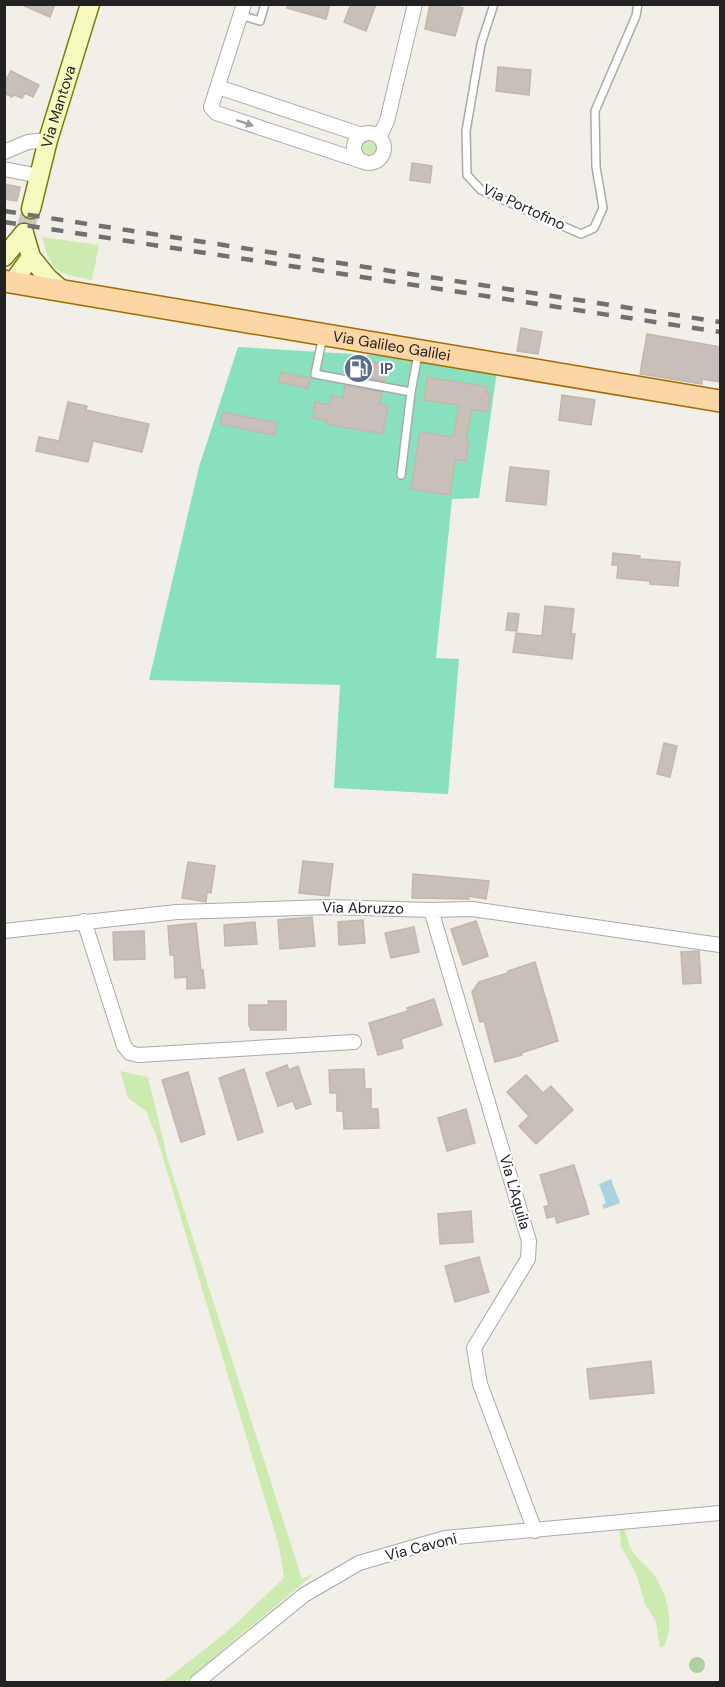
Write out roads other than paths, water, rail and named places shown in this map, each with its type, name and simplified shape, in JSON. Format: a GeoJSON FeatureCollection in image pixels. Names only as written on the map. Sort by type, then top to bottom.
{"type":"FeatureCollection","features":[{"type":"Feature","properties":{"kind":"main road","name":"Via Galileo Galilei"},"geometry":{"type":"LineString","coordinates":[[9,281],[720,401]]}},
{"type":"Feature","properties":{"kind":"street","name":"Via Mantova"},"geometry":{"type":"LineString","coordinates":[[31,209],[48,140],[90,4]]}},
{"type":"Feature","properties":{"kind":"street"},"geometry":{"type":"LineString","coordinates":[[379,137],[387,121],[415,4]]}},
{"type":"Feature","properties":{"kind":"street"},"geometry":{"type":"LineString","coordinates":[[218,87],[362,135],[371,133],[379,137],[384,146],[382,155],[375,162],[364,162],[216,113],[212,107],[218,87],[242,10]]}},
{"type":"Feature","properties":{"kind":"street"},"geometry":{"type":"LineString","coordinates":[[362,135],[356,141],[354,150],[358,158],[364,162]]}},
{"type":"Feature","properties":{"kind":"street"},"geometry":{"type":"LineString","coordinates":[[4,152],[28,142],[48,140]]}},
{"type":"Feature","properties":{"kind":"street"},"geometry":{"type":"LineString","coordinates":[[4,169],[39,176]]}},
{"type":"Feature","properties":{"kind":"street"},"geometry":{"type":"LineString","coordinates":[[9,281],[7,255],[24,233],[31,256],[48,278],[62,290]]}},
{"type":"Feature","properties":{"kind":"street"},"geometry":{"type":"LineString","coordinates":[[9,281],[31,256]]}},
{"type":"Feature","properties":{"kind":"street","name":"Via Abruzzo"},"geometry":{"type":"LineString","coordinates":[[4,931],[177,912],[328,907],[472,909],[720,945]]}},
{"type":"Feature","properties":{"kind":"street","name":"Via L'Aquila"},"geometry":{"type":"LineString","coordinates":[[431,910],[529,1240],[528,1259],[474,1348],[480,1384],[535,1531]]}},
{"type":"Feature","properties":{"kind":"street"},"geometry":{"type":"LineString","coordinates":[[84,921],[124,1046],[130,1053],[138,1055],[354,1042]]}},
{"type":"Feature","properties":{"kind":"street","name":"Via Cavoni"},"geometry":{"type":"LineString","coordinates":[[197,1683],[304,1595],[359,1563],[445,1538],[720,1513]]}},
{"type":"Feature","properties":{"kind":"lane"},"geometry":{"type":"LineString","coordinates":[[242,10],[260,21],[265,4]]}},
{"type":"Feature","properties":{"kind":"lane","name":"Via Portofino"},"geometry":{"type":"LineString","coordinates":[[494,4],[481,44],[466,131],[467,175],[481,190],[581,234],[594,228],[603,208],[596,167],[595,111],[636,16],[638,4]]}},
{"type":"Feature","properties":{"kind":"lane"},"geometry":{"type":"LineString","coordinates":[[323,334],[315,374],[411,392]]}},
{"type":"Feature","properties":{"kind":"lane"},"geometry":{"type":"LineString","coordinates":[[401,475],[411,392],[419,350]]}},
{"type":"Feature","properties":{"kind":"water"},"geometry":{"type":"Polygon","coordinates":[[[611,1179],[620,1203],[604,1209],[602,1205],[606,1203],[599,1184],[611,1179]]]}},
{"type":"Feature","properties":{"kind":"tunnel"},"geometry":{"type":"LineString","coordinates":[[24,233],[31,209]]}},
{"type":"Feature","properties":{"kind":"railway"},"geometry":{"type":"LineString","coordinates":[[4,211],[720,322]]}},
{"type":"Feature","properties":{"kind":"railway"},"geometry":{"type":"LineString","coordinates":[[4,222],[720,332]]}},
{"type":"Feature","properties":{"kind":"place","name":"IP"},"geometry":{"type":"Point","coordinates":[359,369]}}]}
